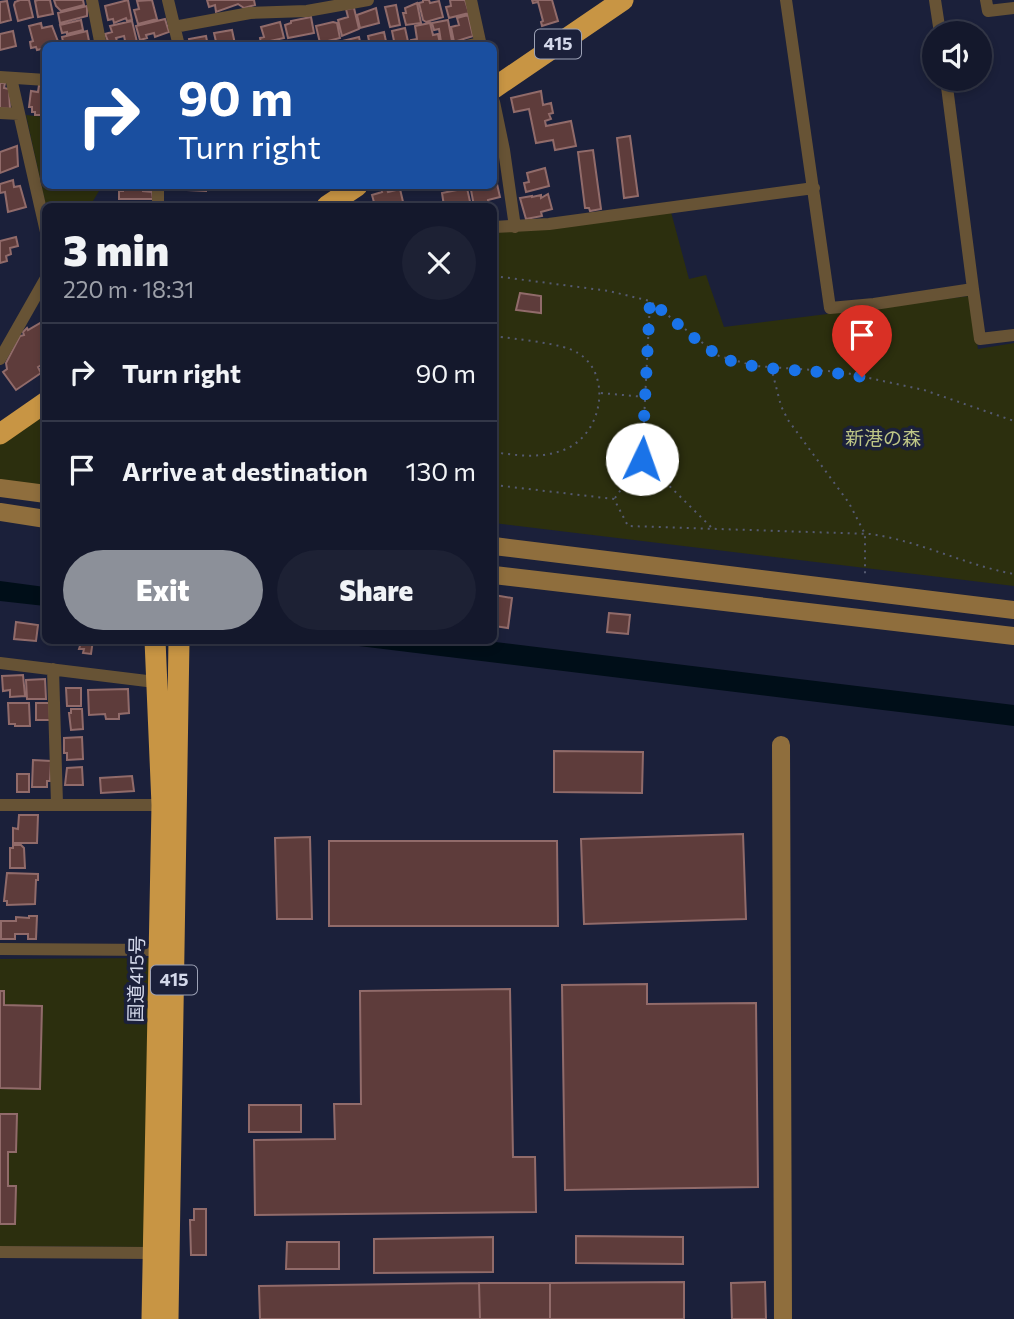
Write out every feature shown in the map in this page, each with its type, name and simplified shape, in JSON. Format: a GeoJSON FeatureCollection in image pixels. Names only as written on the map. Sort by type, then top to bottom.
{"type":"FeatureCollection","features":[{"type":"Feature","properties":{"kind":"highway","name":"415"},"geometry":{"type":"LineString","coordinates":[[497,86],[623,0]]}},
{"type":"Feature","properties":{"kind":"highway"},"geometry":{"type":"LineString","coordinates":[[332,203],[352,189]]}},
{"type":"Feature","properties":{"kind":"highway"},"geometry":{"type":"LineString","coordinates":[[0,431],[42,405]]}},
{"type":"Feature","properties":{"kind":"highway","name":"国道415号"},"geometry":{"type":"LineString","coordinates":[[152,1319],[162,805],[155,644]]}},
{"type":"Feature","properties":{"kind":"highway","name":"国道415号"},"geometry":{"type":"LineString","coordinates":[[168,1319],[179,644]]}},
{"type":"Feature","properties":{"kind":"street"},"geometry":{"type":"LineString","coordinates":[[92,0],[100,42]]}},
{"type":"Feature","properties":{"kind":"street"},"geometry":{"type":"LineString","coordinates":[[168,0],[178,42]]}},
{"type":"Feature","properties":{"kind":"street"},"geometry":{"type":"LineString","coordinates":[[174,27],[250,13],[307,12],[368,0]]}},
{"type":"Feature","properties":{"kind":"street"},"geometry":{"type":"LineString","coordinates":[[471,0],[480,42]]}},
{"type":"Feature","properties":{"kind":"street"},"geometry":{"type":"LineString","coordinates":[[786,0],[830,308],[973,289]]}},
{"type":"Feature","properties":{"kind":"street"},"geometry":{"type":"LineString","coordinates":[[935,0],[938,21]]}},
{"type":"Feature","properties":{"kind":"street"},"geometry":{"type":"LineString","coordinates":[[986,0],[988,11],[1014,8]]}},
{"type":"Feature","properties":{"kind":"street"},"geometry":{"type":"LineString","coordinates":[[42,80],[6,77],[19,114],[42,215]]}},
{"type":"Feature","properties":{"kind":"street"},"geometry":{"type":"LineString","coordinates":[[948,91],[980,339],[1014,335]]}},
{"type":"Feature","properties":{"kind":"street"},"geometry":{"type":"LineString","coordinates":[[0,113],[19,114]]}},
{"type":"Feature","properties":{"kind":"street"},"geometry":{"type":"LineString","coordinates":[[497,116],[515,227]]}},
{"type":"Feature","properties":{"kind":"street"},"geometry":{"type":"LineString","coordinates":[[497,227],[549,224],[814,188]]}},
{"type":"Feature","properties":{"kind":"street"},"geometry":{"type":"LineString","coordinates":[[0,359],[42,285]]}},
{"type":"Feature","properties":{"kind":"street"},"geometry":{"type":"LineString","coordinates":[[0,488],[42,493]]}},
{"type":"Feature","properties":{"kind":"street"},"geometry":{"type":"LineString","coordinates":[[0,512],[42,518]]}},
{"type":"Feature","properties":{"kind":"street"},"geometry":{"type":"LineString","coordinates":[[497,546],[1014,610]]}},
{"type":"Feature","properties":{"kind":"street"},"geometry":{"type":"LineString","coordinates":[[497,575],[1014,636]]}},
{"type":"Feature","properties":{"kind":"street"},"geometry":{"type":"LineString","coordinates":[[0,663],[155,682]]}},
{"type":"Feature","properties":{"kind":"street"},"geometry":{"type":"LineString","coordinates":[[53,668],[57,804]]}},
{"type":"Feature","properties":{"kind":"street"},"geometry":{"type":"LineString","coordinates":[[781,745],[783,1319]]}},
{"type":"Feature","properties":{"kind":"street"},"geometry":{"type":"LineString","coordinates":[[0,805],[162,805]]}},
{"type":"Feature","properties":{"kind":"street"},"geometry":{"type":"LineString","coordinates":[[0,949],[159,950]]}},
{"type":"Feature","properties":{"kind":"street"},"geometry":{"type":"LineString","coordinates":[[0,1252],[153,1253]]}},
{"type":"Feature","properties":{"kind":"path"},"geometry":{"type":"LineString","coordinates":[[497,276],[609,291],[650,301],[719,356],[755,366],[842,372],[924,390],[1012,420],[1014,426]]}},
{"type":"Feature","properties":{"kind":"path"},"geometry":{"type":"LineString","coordinates":[[614,499],[642,459],[650,301]]}},
{"type":"Feature","properties":{"kind":"path"},"geometry":{"type":"LineString","coordinates":[[497,336],[572,349],[589,361],[600,393],[592,425],[569,447],[532,456],[497,452]]}},
{"type":"Feature","properties":{"kind":"path"},"geometry":{"type":"LineString","coordinates":[[771,367],[781,406],[788,420],[849,503],[865,534],[865,577]]}},
{"type":"Feature","properties":{"kind":"path"},"geometry":{"type":"LineString","coordinates":[[600,393],[645,397]]}},
{"type":"Feature","properties":{"kind":"path"},"geometry":{"type":"LineString","coordinates":[[642,459],[713,530]]}},
{"type":"Feature","properties":{"kind":"path"},"geometry":{"type":"LineString","coordinates":[[497,485],[614,499]]}},
{"type":"Feature","properties":{"kind":"path"},"geometry":{"type":"LineString","coordinates":[[614,499],[628,526],[865,534],[901,539],[983,568],[1014,575]]}},
{"type":"Feature","properties":{"kind":"green space"},"geometry":{"type":"Polygon","coordinates":[[[26,115],[42,117],[42,188],[26,115]]]}},
{"type":"Feature","properties":{"kind":"green space"},"geometry":{"type":"Polygon","coordinates":[[[42,189],[100,189],[92,203],[45,203],[42,189]]]}},
{"type":"Feature","properties":{"kind":"green space","name":"新港の森"},"geometry":{"type":"Polygon","coordinates":[[[671,212],[689,279],[706,275],[724,327],[969,296],[978,349],[1014,343],[1014,586],[497,523],[497,233],[671,212]]]}},
{"type":"Feature","properties":{"kind":"green space"},"geometry":{"type":"Polygon","coordinates":[[[42,409],[42,490],[0,484],[0,436],[42,409]]]}},
{"type":"Feature","properties":{"kind":"green space"},"geometry":{"type":"Polygon","coordinates":[[[150,958],[149,1247],[0,1246],[0,959],[150,958]]]}},
{"type":"Feature","properties":{"kind":"shaded area"},"geometry":{"type":"Polygon","coordinates":[[[0,581],[42,587],[42,606],[0,601],[0,581]]]}},
{"type":"Feature","properties":{"kind":"shaded area"},"geometry":{"type":"Polygon","coordinates":[[[497,642],[1014,705],[1014,726],[343,644],[497,642]]]}},
{"type":"Feature","properties":{"kind":"building"},"geometry":{"type":"Polygon","coordinates":[[[20,0],[29,0],[33,17],[18,21],[14,5],[20,0]]]}},
{"type":"Feature","properties":{"kind":"building"},"geometry":{"type":"Polygon","coordinates":[[[50,0],[53,14],[38,17],[35,1],[50,0]]]}},
{"type":"Feature","properties":{"kind":"building"},"geometry":{"type":"Polygon","coordinates":[[[54,0],[83,0],[84,5],[61,11],[54,0]]]}},
{"type":"Feature","properties":{"kind":"building"},"geometry":{"type":"Polygon","coordinates":[[[128,0],[132,20],[127,21],[126,18],[114,23],[113,19],[108,20],[105,6],[128,0]]]}},
{"type":"Feature","properties":{"kind":"building"},"geometry":{"type":"Polygon","coordinates":[[[152,0],[157,19],[138,24],[134,10],[139,9],[137,1],[152,0]]]}},
{"type":"Feature","properties":{"kind":"building"},"geometry":{"type":"Polygon","coordinates":[[[207,0],[254,0],[255,5],[244,8],[238,4],[216,12],[215,5],[209,7],[207,0]]]}},
{"type":"Feature","properties":{"kind":"building"},"geometry":{"type":"Polygon","coordinates":[[[429,0],[430,3],[439,1],[443,17],[426,22],[423,20],[419,3],[429,0]]]}},
{"type":"Feature","properties":{"kind":"building"},"geometry":{"type":"Polygon","coordinates":[[[450,0],[465,0],[469,13],[449,18],[446,7],[451,6],[450,0]]]}},
{"type":"Feature","properties":{"kind":"building"},"geometry":{"type":"Polygon","coordinates":[[[532,0],[552,0],[558,21],[542,26],[538,2],[533,3],[532,0]]]}},
{"type":"Feature","properties":{"kind":"building"},"geometry":{"type":"Polygon","coordinates":[[[7,1],[11,20],[0,23],[0,2],[7,1]]]}},
{"type":"Feature","properties":{"kind":"building"},"geometry":{"type":"Polygon","coordinates":[[[417,3],[421,23],[406,25],[403,13],[406,13],[405,8],[417,3]]]}},
{"type":"Feature","properties":{"kind":"building"},"geometry":{"type":"Polygon","coordinates":[[[396,5],[400,25],[390,27],[385,7],[396,5]]]}},
{"type":"Feature","properties":{"kind":"building"},"geometry":{"type":"Polygon","coordinates":[[[87,6],[87,16],[60,23],[58,13],[87,6]]]}},
{"type":"Feature","properties":{"kind":"building"},"geometry":{"type":"Polygon","coordinates":[[[354,8],[359,29],[342,36],[338,20],[348,17],[346,9],[354,8]]]}},
{"type":"Feature","properties":{"kind":"building"},"geometry":{"type":"Polygon","coordinates":[[[376,8],[379,23],[360,28],[357,15],[376,8]]]}},
{"type":"Feature","properties":{"kind":"building"},"geometry":{"type":"Polygon","coordinates":[[[468,15],[473,36],[454,42],[451,27],[459,25],[457,18],[468,15]]]}},
{"type":"Feature","properties":{"kind":"building"},"geometry":{"type":"Polygon","coordinates":[[[311,17],[314,33],[288,38],[285,25],[311,17]]]}},
{"type":"Feature","properties":{"kind":"building"},"geometry":{"type":"Polygon","coordinates":[[[165,19],[169,32],[155,37],[154,33],[146,35],[147,38],[140,40],[136,26],[165,19]]]}},
{"type":"Feature","properties":{"kind":"building"},"geometry":{"type":"Polygon","coordinates":[[[81,20],[83,30],[62,33],[60,25],[81,20]]]}},
{"type":"Feature","properties":{"kind":"building"},"geometry":{"type":"Polygon","coordinates":[[[448,20],[452,41],[441,42],[439,29],[434,30],[432,23],[448,20]]]}},
{"type":"Feature","properties":{"kind":"building"},"geometry":{"type":"Polygon","coordinates":[[[132,21],[137,42],[125,42],[124,36],[116,38],[117,42],[108,42],[105,34],[112,32],[110,26],[132,21]]]}},
{"type":"Feature","properties":{"kind":"building"},"geometry":{"type":"Polygon","coordinates":[[[280,22],[284,38],[261,42],[260,38],[264,37],[261,27],[280,22]]]}},
{"type":"Feature","properties":{"kind":"building"},"geometry":{"type":"Polygon","coordinates":[[[41,23],[42,28],[52,26],[58,42],[42,42],[42,49],[31,48],[30,42],[33,41],[29,26],[41,23]]]}},
{"type":"Feature","properties":{"kind":"building"},"geometry":{"type":"Polygon","coordinates":[[[337,23],[340,38],[320,42],[316,26],[337,23]]]}},
{"type":"Feature","properties":{"kind":"building"},"geometry":{"type":"Polygon","coordinates":[[[430,23],[433,35],[438,34],[440,42],[411,42],[417,39],[415,26],[430,23]]]}},
{"type":"Feature","properties":{"kind":"building"},"geometry":{"type":"Polygon","coordinates":[[[405,28],[408,42],[394,42],[392,31],[405,28]]]}},
{"type":"Feature","properties":{"kind":"building"},"geometry":{"type":"Polygon","coordinates":[[[232,30],[235,42],[216,42],[214,33],[232,30]]]}},
{"type":"Feature","properties":{"kind":"building"},"geometry":{"type":"Polygon","coordinates":[[[13,31],[16,46],[0,50],[0,34],[13,31]]]}},
{"type":"Feature","properties":{"kind":"building"},"geometry":{"type":"Polygon","coordinates":[[[87,31],[89,41],[63,42],[62,37],[87,31]]]}},
{"type":"Feature","properties":{"kind":"building"},"geometry":{"type":"Polygon","coordinates":[[[384,32],[386,42],[369,42],[368,36],[384,32]]]}},
{"type":"Feature","properties":{"kind":"building"},"geometry":{"type":"Polygon","coordinates":[[[206,36],[207,42],[189,42],[189,39],[206,36]]]}},
{"type":"Feature","properties":{"kind":"building"},"geometry":{"type":"Polygon","coordinates":[[[359,37],[360,42],[338,42],[359,37]]]}},
{"type":"Feature","properties":{"kind":"building"},"geometry":{"type":"Polygon","coordinates":[[[0,83],[5,83],[4,88],[9,89],[10,109],[0,108],[0,83]]]}},
{"type":"Feature","properties":{"kind":"building"},"geometry":{"type":"Polygon","coordinates":[[[39,85],[42,86],[42,113],[35,115],[32,107],[29,107],[31,91],[38,92],[39,85]]]}},
{"type":"Feature","properties":{"kind":"building"},"geometry":{"type":"Polygon","coordinates":[[[541,91],[543,105],[551,103],[553,113],[549,114],[551,119],[545,121],[546,126],[571,121],[576,146],[555,150],[553,140],[536,143],[529,109],[514,112],[511,98],[541,91]]]}},
{"type":"Feature","properties":{"kind":"building"},"geometry":{"type":"Polygon","coordinates":[[[630,136],[638,196],[624,198],[617,138],[630,136]]]}},
{"type":"Feature","properties":{"kind":"building"},"geometry":{"type":"Polygon","coordinates":[[[17,146],[18,166],[0,173],[0,152],[17,146]]]}},
{"type":"Feature","properties":{"kind":"building"},"geometry":{"type":"Polygon","coordinates":[[[593,150],[601,209],[590,211],[585,208],[578,152],[593,150]]]}},
{"type":"Feature","properties":{"kind":"building"},"geometry":{"type":"Polygon","coordinates":[[[545,168],[549,186],[526,192],[524,183],[529,182],[527,173],[545,168]]]}},
{"type":"Feature","properties":{"kind":"building"},"geometry":{"type":"Polygon","coordinates":[[[13,180],[14,187],[20,186],[26,207],[8,212],[5,192],[0,193],[0,184],[13,180]]]}},
{"type":"Feature","properties":{"kind":"building"},"geometry":{"type":"Polygon","coordinates":[[[497,184],[500,197],[488,200],[488,203],[473,203],[471,190],[497,189],[497,184]]]}},
{"type":"Feature","properties":{"kind":"building"},"geometry":{"type":"Polygon","coordinates":[[[143,189],[152,192],[153,199],[119,199],[119,191],[143,189]]]}},
{"type":"Feature","properties":{"kind":"building"},"geometry":{"type":"Polygon","coordinates":[[[167,189],[206,189],[206,191],[167,189]]]}},
{"type":"Feature","properties":{"kind":"building"},"geometry":{"type":"Polygon","coordinates":[[[381,189],[387,189],[388,192],[400,189],[403,203],[374,203],[372,195],[382,192],[381,189]]]}},
{"type":"Feature","properties":{"kind":"building"},"geometry":{"type":"Polygon","coordinates":[[[467,189],[470,203],[444,203],[442,193],[467,189]]]}},
{"type":"Feature","properties":{"kind":"building"},"geometry":{"type":"Polygon","coordinates":[[[548,194],[552,209],[541,212],[542,216],[526,219],[520,198],[541,195],[541,198],[548,194]]]}},
{"type":"Feature","properties":{"kind":"building"},"geometry":{"type":"Polygon","coordinates":[[[16,237],[18,246],[10,248],[11,254],[6,256],[7,261],[0,263],[0,241],[16,237]]]}},
{"type":"Feature","properties":{"kind":"building"},"geometry":{"type":"Polygon","coordinates":[[[520,293],[541,296],[541,313],[516,310],[520,293]]]}},
{"type":"Feature","properties":{"kind":"building"},"geometry":{"type":"Polygon","coordinates":[[[42,322],[42,364],[38,367],[41,373],[16,390],[3,372],[7,369],[6,363],[20,336],[24,335],[23,332],[27,328],[28,330],[42,322]]]}},
{"type":"Feature","properties":{"kind":"building"},"geometry":{"type":"Polygon","coordinates":[[[497,596],[512,598],[508,628],[497,626],[497,596]]]}},
{"type":"Feature","properties":{"kind":"building"},"geometry":{"type":"Polygon","coordinates":[[[609,613],[630,615],[628,634],[607,632],[609,613]]]}},
{"type":"Feature","properties":{"kind":"building"},"geometry":{"type":"Polygon","coordinates":[[[16,622],[38,625],[36,641],[14,639],[16,622]]]}},
{"type":"Feature","properties":{"kind":"building"},"geometry":{"type":"Polygon","coordinates":[[[81,644],[92,644],[91,654],[83,653],[84,649],[79,649],[81,644]]]}},
{"type":"Feature","properties":{"kind":"building"},"geometry":{"type":"Polygon","coordinates":[[[23,675],[25,696],[10,697],[10,690],[3,691],[2,676],[23,675]]]}},
{"type":"Feature","properties":{"kind":"building"},"geometry":{"type":"Polygon","coordinates":[[[45,679],[46,699],[27,699],[26,680],[45,679]]]}},
{"type":"Feature","properties":{"kind":"building"},"geometry":{"type":"Polygon","coordinates":[[[66,688],[81,688],[81,706],[67,706],[66,688]]]}},
{"type":"Feature","properties":{"kind":"building"},"geometry":{"type":"Polygon","coordinates":[[[128,689],[129,713],[119,714],[119,719],[106,719],[105,714],[89,715],[88,690],[128,689]]]}},
{"type":"Feature","properties":{"kind":"building"},"geometry":{"type":"Polygon","coordinates":[[[8,703],[29,703],[30,726],[9,724],[8,703]]]}},
{"type":"Feature","properties":{"kind":"building"},"geometry":{"type":"Polygon","coordinates":[[[36,703],[49,703],[50,720],[36,720],[36,703]]]}},
{"type":"Feature","properties":{"kind":"building"},"geometry":{"type":"Polygon","coordinates":[[[71,709],[82,709],[83,729],[71,730],[71,709]]]}},
{"type":"Feature","properties":{"kind":"building"},"geometry":{"type":"Polygon","coordinates":[[[82,737],[83,759],[67,760],[64,738],[82,737]]]}},
{"type":"Feature","properties":{"kind":"building"},"geometry":{"type":"Polygon","coordinates":[[[554,751],[643,752],[642,793],[554,792],[554,751]]]}},
{"type":"Feature","properties":{"kind":"building"},"geometry":{"type":"Polygon","coordinates":[[[33,760],[51,761],[47,787],[32,787],[33,760]]]}},
{"type":"Feature","properties":{"kind":"building"},"geometry":{"type":"Polygon","coordinates":[[[82,767],[83,785],[65,785],[67,768],[82,767]]]}},
{"type":"Feature","properties":{"kind":"building"},"geometry":{"type":"Polygon","coordinates":[[[17,774],[29,774],[29,792],[17,792],[17,774]]]}},
{"type":"Feature","properties":{"kind":"building"},"geometry":{"type":"Polygon","coordinates":[[[132,776],[134,791],[101,793],[100,778],[132,776]]]}},
{"type":"Feature","properties":{"kind":"building"},"geometry":{"type":"Polygon","coordinates":[[[19,815],[38,815],[37,843],[13,843],[13,828],[18,829],[19,815]]]}},
{"type":"Feature","properties":{"kind":"building"},"geometry":{"type":"Polygon","coordinates":[[[743,834],[746,919],[584,924],[581,839],[743,834]]]}},
{"type":"Feature","properties":{"kind":"building"},"geometry":{"type":"Polygon","coordinates":[[[310,837],[312,919],[277,919],[275,838],[310,837]]]}},
{"type":"Feature","properties":{"kind":"building"},"geometry":{"type":"Polygon","coordinates":[[[329,841],[557,841],[558,926],[329,926],[329,841]]]}},
{"type":"Feature","properties":{"kind":"building"},"geometry":{"type":"Polygon","coordinates":[[[13,845],[21,845],[24,848],[25,868],[10,868],[10,848],[13,848],[13,845]]]}},
{"type":"Feature","properties":{"kind":"building"},"geometry":{"type":"Polygon","coordinates":[[[7,873],[38,874],[35,904],[7,905],[7,901],[4,901],[7,873]]]}},
{"type":"Feature","properties":{"kind":"building"},"geometry":{"type":"Polygon","coordinates":[[[37,916],[36,939],[28,939],[28,934],[15,934],[15,939],[1,939],[1,921],[16,921],[16,917],[37,916]]]}},
{"type":"Feature","properties":{"kind":"building"},"geometry":{"type":"Polygon","coordinates":[[[647,984],[647,1004],[756,1003],[758,1187],[565,1190],[562,985],[647,984]]]}},
{"type":"Feature","properties":{"kind":"building"},"geometry":{"type":"Polygon","coordinates":[[[510,989],[513,1157],[535,1157],[536,1212],[255,1215],[254,1140],[335,1139],[334,1104],[361,1104],[360,991],[510,989]]]}},
{"type":"Feature","properties":{"kind":"building"},"geometry":{"type":"Polygon","coordinates":[[[0,991],[4,991],[4,1005],[42,1006],[40,1089],[0,1088],[0,991]]]}},
{"type":"Feature","properties":{"kind":"building"},"geometry":{"type":"Polygon","coordinates":[[[249,1105],[301,1105],[301,1132],[249,1132],[249,1105]]]}},
{"type":"Feature","properties":{"kind":"building"},"geometry":{"type":"Polygon","coordinates":[[[0,1114],[17,1114],[16,1152],[8,1152],[8,1186],[16,1186],[15,1224],[0,1224],[0,1114]]]}},
{"type":"Feature","properties":{"kind":"building"},"geometry":{"type":"Polygon","coordinates":[[[194,1209],[206,1209],[206,1255],[191,1255],[190,1220],[194,1220],[194,1209]]]}},
{"type":"Feature","properties":{"kind":"building"},"geometry":{"type":"Polygon","coordinates":[[[576,1236],[683,1237],[683,1264],[576,1263],[576,1236]]]}},
{"type":"Feature","properties":{"kind":"building"},"geometry":{"type":"Polygon","coordinates":[[[493,1237],[493,1272],[374,1273],[374,1239],[493,1237]]]}},
{"type":"Feature","properties":{"kind":"building"},"geometry":{"type":"Polygon","coordinates":[[[287,1242],[339,1242],[339,1269],[286,1269],[287,1242]]]}},
{"type":"Feature","properties":{"kind":"building"},"geometry":{"type":"Polygon","coordinates":[[[684,1282],[684,1319],[550,1319],[550,1283],[684,1282]]]}},
{"type":"Feature","properties":{"kind":"building"},"geometry":{"type":"Polygon","coordinates":[[[765,1282],[766,1319],[732,1319],[731,1283],[765,1282]]]}},
{"type":"Feature","properties":{"kind":"building"},"geometry":{"type":"Polygon","coordinates":[[[479,1283],[480,1319],[260,1319],[259,1286],[479,1283]]]}},
{"type":"Feature","properties":{"kind":"building"},"geometry":{"type":"Polygon","coordinates":[[[479,1283],[550,1283],[550,1319],[480,1319],[479,1283]]]}},
{"type":"Feature","properties":{"kind":"route"},"geometry":{"type":"LineString","coordinates":[[642,459],[650,301],[719,356],[755,366],[842,372],[862,377]]}}]}
